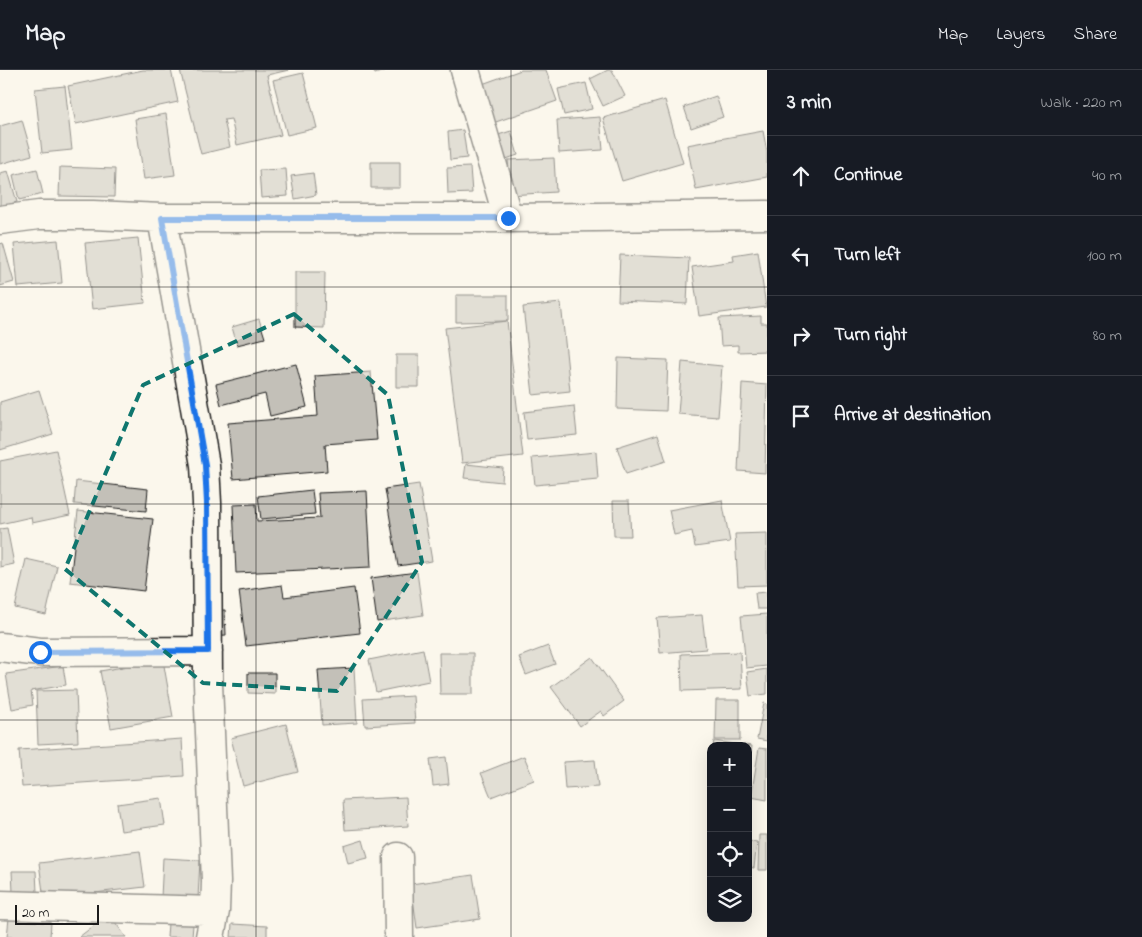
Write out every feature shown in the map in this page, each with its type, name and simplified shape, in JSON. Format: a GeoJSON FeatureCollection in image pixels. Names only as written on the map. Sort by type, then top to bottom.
{"type":"FeatureCollection","features":[{"type":"Feature","properties":{"kind":"street"},"geometry":{"type":"LineString","coordinates":[[465,70],[508,218]]}},
{"type":"Feature","properties":{"kind":"street"},"geometry":{"type":"LineString","coordinates":[[0,220],[66,215],[162,218],[508,218],[767,215]]}},
{"type":"Feature","properties":{"kind":"street"},"geometry":{"type":"LineString","coordinates":[[0,905],[212,924],[216,881],[208,651],[205,465],[162,218]]}},
{"type":"Feature","properties":{"kind":"street"},"geometry":{"type":"LineString","coordinates":[[0,647],[40,652],[208,651]]}},
{"type":"Feature","properties":{"kind":"street"},"geometry":{"type":"LineString","coordinates":[[398,857],[400,937]]}},
{"type":"Feature","properties":{"kind":"highlighted area"},"geometry":{"type":"Polygon","coordinates":[[[294,314],[388,395],[422,562],[337,691],[203,683],[65,569],[143,385],[294,314]]]}},
{"type":"Feature","properties":{"kind":"building"},"geometry":{"type":"Polygon","coordinates":[[[143,70],[171,70],[178,102],[76,124],[68,86],[143,70]]]}},
{"type":"Feature","properties":{"kind":"building"},"geometry":{"type":"Polygon","coordinates":[[[180,70],[289,70],[267,75],[281,135],[237,145],[231,119],[224,120],[230,147],[201,154],[180,70]]]}},
{"type":"Feature","properties":{"kind":"building"},"geometry":{"type":"Polygon","coordinates":[[[373,70],[387,70],[375,74],[373,70]]]}},
{"type":"Feature","properties":{"kind":"building"},"geometry":{"type":"Polygon","coordinates":[[[521,70],[546,70],[557,101],[487,125],[474,87],[521,70]]]}},
{"type":"Feature","properties":{"kind":"building"},"geometry":{"type":"Polygon","coordinates":[[[608,70],[612,70],[625,96],[603,106],[590,79],[608,70]]]}},
{"type":"Feature","properties":{"kind":"building"},"geometry":{"type":"Polygon","coordinates":[[[303,73],[317,128],[287,135],[273,80],[303,73]]]}},
{"type":"Feature","properties":{"kind":"building"},"geometry":{"type":"Polygon","coordinates":[[[586,83],[592,109],[564,115],[558,89],[586,83]]]}},
{"type":"Feature","properties":{"kind":"building"},"geometry":{"type":"Polygon","coordinates":[[[65,86],[72,150],[42,153],[35,89],[65,86]]]}},
{"type":"Feature","properties":{"kind":"building"},"geometry":{"type":"Polygon","coordinates":[[[716,96],[723,117],[691,128],[684,107],[716,96]]]}},
{"type":"Feature","properties":{"kind":"building"},"geometry":{"type":"Polygon","coordinates":[[[665,100],[683,163],[622,181],[603,118],[665,100]]]}},
{"type":"Feature","properties":{"kind":"building"},"geometry":{"type":"Polygon","coordinates":[[[166,114],[175,175],[144,179],[135,119],[166,114]]]}},
{"type":"Feature","properties":{"kind":"building"},"geometry":{"type":"Polygon","coordinates":[[[600,117],[603,150],[559,153],[557,120],[600,117]]]}},
{"type":"Feature","properties":{"kind":"building"},"geometry":{"type":"Polygon","coordinates":[[[22,120],[32,155],[0,164],[0,126],[22,120]]]}},
{"type":"Feature","properties":{"kind":"building"},"geometry":{"type":"Polygon","coordinates":[[[463,130],[467,158],[450,160],[448,132],[463,130]]]}},
{"type":"Feature","properties":{"kind":"building"},"geometry":{"type":"Polygon","coordinates":[[[511,131],[518,155],[503,160],[495,136],[511,131]]]}},
{"type":"Feature","properties":{"kind":"building"},"geometry":{"type":"Polygon","coordinates":[[[763,131],[767,152],[767,177],[696,190],[687,145],[763,131]]]}},
{"type":"Feature","properties":{"kind":"building"},"geometry":{"type":"Polygon","coordinates":[[[554,158],[556,192],[510,195],[508,160],[554,158]]]}},
{"type":"Feature","properties":{"kind":"building"},"geometry":{"type":"Polygon","coordinates":[[[371,162],[400,162],[400,188],[371,188],[371,162]]]}},
{"type":"Feature","properties":{"kind":"building"},"geometry":{"type":"Polygon","coordinates":[[[60,167],[115,169],[114,197],[59,196],[60,167]]]}},
{"type":"Feature","properties":{"kind":"building"},"geometry":{"type":"Polygon","coordinates":[[[470,167],[472,193],[448,194],[447,168],[470,167]]]}},
{"type":"Feature","properties":{"kind":"building"},"geometry":{"type":"Polygon","coordinates":[[[37,169],[43,194],[19,200],[13,175],[37,169]]]}},
{"type":"Feature","properties":{"kind":"building"},"geometry":{"type":"Polygon","coordinates":[[[286,169],[288,196],[261,198],[259,170],[286,169]]]}},
{"type":"Feature","properties":{"kind":"building"},"geometry":{"type":"Polygon","coordinates":[[[8,171],[17,202],[0,207],[0,173],[8,171]]]}},
{"type":"Feature","properties":{"kind":"building"},"geometry":{"type":"Polygon","coordinates":[[[313,173],[316,195],[295,199],[291,176],[313,173]]]}},
{"type":"Feature","properties":{"kind":"building"},"geometry":{"type":"Polygon","coordinates":[[[138,238],[145,303],[92,309],[85,243],[138,238]]]}},
{"type":"Feature","properties":{"kind":"building"},"geometry":{"type":"Polygon","coordinates":[[[58,240],[62,283],[18,287],[14,244],[58,240]]]}},
{"type":"Feature","properties":{"kind":"building"},"geometry":{"type":"Polygon","coordinates":[[[3,243],[14,282],[0,286],[0,244],[3,243]]]}},
{"type":"Feature","properties":{"kind":"building"},"geometry":{"type":"Polygon","coordinates":[[[758,251],[766,307],[699,316],[692,267],[734,261],[733,255],[758,251]]]}},
{"type":"Feature","properties":{"kind":"building"},"geometry":{"type":"Polygon","coordinates":[[[620,255],[689,258],[687,304],[618,301],[620,255]]]}},
{"type":"Feature","properties":{"kind":"building"},"geometry":{"type":"Polygon","coordinates":[[[295,272],[325,272],[324,328],[295,327],[295,272]]]}},
{"type":"Feature","properties":{"kind":"building"},"geometry":{"type":"Polygon","coordinates":[[[456,295],[508,295],[508,321],[456,322],[456,295]]]}},
{"type":"Feature","properties":{"kind":"building"},"geometry":{"type":"Polygon","coordinates":[[[561,303],[570,391],[533,395],[523,307],[561,303]]]}},
{"type":"Feature","properties":{"kind":"building"},"geometry":{"type":"Polygon","coordinates":[[[761,316],[761,323],[767,323],[767,351],[738,352],[738,345],[721,346],[719,318],[761,316]]]}},
{"type":"Feature","properties":{"kind":"building"},"geometry":{"type":"Polygon","coordinates":[[[259,319],[265,338],[237,345],[232,327],[259,319]]]}},
{"type":"Feature","properties":{"kind":"building"},"geometry":{"type":"Polygon","coordinates":[[[507,321],[523,456],[462,463],[445,328],[507,321]]]}},
{"type":"Feature","properties":{"kind":"building"},"geometry":{"type":"Polygon","coordinates":[[[396,355],[419,355],[419,387],[396,387],[396,355]]]}},
{"type":"Feature","properties":{"kind":"building"},"geometry":{"type":"Polygon","coordinates":[[[618,358],[668,360],[666,411],[617,409],[618,358]]]}},
{"type":"Feature","properties":{"kind":"building"},"geometry":{"type":"Polygon","coordinates":[[[682,362],[722,366],[718,417],[678,414],[682,362]]]}},
{"type":"Feature","properties":{"kind":"building"},"geometry":{"type":"Polygon","coordinates":[[[296,364],[307,407],[270,416],[265,394],[221,405],[216,384],[296,364]]]}},
{"type":"Feature","properties":{"kind":"building"},"geometry":{"type":"Polygon","coordinates":[[[371,372],[377,440],[325,444],[327,471],[233,479],[228,423],[318,416],[315,376],[371,372]]]}},
{"type":"Feature","properties":{"kind":"building"},"geometry":{"type":"Polygon","coordinates":[[[742,383],[767,385],[765,473],[738,471],[742,383]]]}},
{"type":"Feature","properties":{"kind":"building"},"geometry":{"type":"Polygon","coordinates":[[[39,390],[53,434],[0,450],[0,402],[39,390]]]}},
{"type":"Feature","properties":{"kind":"building"},"geometry":{"type":"Polygon","coordinates":[[[574,406],[577,435],[527,440],[524,412],[574,406]]]}},
{"type":"Feature","properties":{"kind":"building"},"geometry":{"type":"Polygon","coordinates":[[[658,434],[666,461],[626,474],[617,447],[658,434]]]}},
{"type":"Feature","properties":{"kind":"building"},"geometry":{"type":"Polygon","coordinates":[[[56,450],[70,515],[32,523],[31,517],[0,524],[0,461],[56,450]]]}},
{"type":"Feature","properties":{"kind":"building"},"geometry":{"type":"Polygon","coordinates":[[[596,452],[598,479],[535,485],[532,458],[596,452]]]}},
{"type":"Feature","properties":{"kind":"building"},"geometry":{"type":"Polygon","coordinates":[[[466,464],[503,468],[502,482],[464,478],[466,464]]]}},
{"type":"Feature","properties":{"kind":"building"},"geometry":{"type":"Polygon","coordinates":[[[76,481],[148,489],[146,511],[74,504],[76,481]]]}},
{"type":"Feature","properties":{"kind":"building"},"geometry":{"type":"Polygon","coordinates":[[[419,484],[432,561],[398,566],[385,489],[419,484]]]}},
{"type":"Feature","properties":{"kind":"building"},"geometry":{"type":"Polygon","coordinates":[[[312,490],[315,514],[261,519],[258,496],[312,490]]]}},
{"type":"Feature","properties":{"kind":"building"},"geometry":{"type":"Polygon","coordinates":[[[367,491],[371,567],[236,573],[233,505],[256,504],[257,521],[320,518],[318,493],[367,491]]]}},
{"type":"Feature","properties":{"kind":"building"},"geometry":{"type":"Polygon","coordinates":[[[722,500],[730,542],[695,547],[692,531],[674,535],[669,510],[722,500]]]}},
{"type":"Feature","properties":{"kind":"building"},"geometry":{"type":"Polygon","coordinates":[[[613,501],[629,501],[631,536],[614,536],[613,501]]]}},
{"type":"Feature","properties":{"kind":"building"},"geometry":{"type":"Polygon","coordinates":[[[78,511],[153,519],[144,591],[70,582],[78,511]]]}},
{"type":"Feature","properties":{"kind":"building"},"geometry":{"type":"Polygon","coordinates":[[[7,528],[14,564],[0,567],[0,529],[7,528]]]}},
{"type":"Feature","properties":{"kind":"building"},"geometry":{"type":"Polygon","coordinates":[[[767,533],[767,585],[738,586],[735,534],[767,533]]]}},
{"type":"Feature","properties":{"kind":"building"},"geometry":{"type":"Polygon","coordinates":[[[26,559],[57,566],[46,615],[15,608],[26,559]]]}},
{"type":"Feature","properties":{"kind":"building"},"geometry":{"type":"Polygon","coordinates":[[[417,572],[423,615],[377,622],[371,578],[417,572]]]}},
{"type":"Feature","properties":{"kind":"building"},"geometry":{"type":"Polygon","coordinates":[[[282,585],[284,597],[354,588],[360,633],[246,646],[239,591],[282,585]]]}},
{"type":"Feature","properties":{"kind":"building"},"geometry":{"type":"Polygon","coordinates":[[[767,592],[767,609],[757,609],[755,593],[767,592]]]}},
{"type":"Feature","properties":{"kind":"building"},"geometry":{"type":"Polygon","coordinates":[[[225,610],[226,635],[208,636],[207,611],[225,610]]]}},
{"type":"Feature","properties":{"kind":"building"},"geometry":{"type":"Polygon","coordinates":[[[767,614],[767,666],[746,668],[741,616],[767,614]]]}},
{"type":"Feature","properties":{"kind":"building"},"geometry":{"type":"Polygon","coordinates":[[[702,615],[706,649],[660,653],[657,618],[702,615]]]}},
{"type":"Feature","properties":{"kind":"building"},"geometry":{"type":"Polygon","coordinates":[[[548,646],[555,664],[526,675],[519,657],[548,646]]]}},
{"type":"Feature","properties":{"kind":"building"},"geometry":{"type":"Polygon","coordinates":[[[423,649],[429,681],[376,692],[369,660],[423,649]]]}},
{"type":"Feature","properties":{"kind":"building"},"geometry":{"type":"Polygon","coordinates":[[[740,652],[742,689],[682,691],[681,654],[740,652]]]}},
{"type":"Feature","properties":{"kind":"building"},"geometry":{"type":"Polygon","coordinates":[[[439,653],[473,653],[473,694],[440,694],[439,653]]]}},
{"type":"Feature","properties":{"kind":"building"},"geometry":{"type":"Polygon","coordinates":[[[592,657],[624,701],[604,716],[601,711],[580,726],[551,687],[592,657]]]}},
{"type":"Feature","properties":{"kind":"building"},"geometry":{"type":"Polygon","coordinates":[[[163,660],[173,717],[111,728],[100,671],[163,660]]]}},
{"type":"Feature","properties":{"kind":"building"},"geometry":{"type":"Polygon","coordinates":[[[63,666],[66,685],[31,691],[33,705],[12,709],[6,674],[63,666]]]}},
{"type":"Feature","properties":{"kind":"building"},"geometry":{"type":"Polygon","coordinates":[[[354,668],[357,723],[322,725],[318,670],[354,668]]]}},
{"type":"Feature","properties":{"kind":"building"},"geometry":{"type":"Polygon","coordinates":[[[767,669],[767,694],[750,696],[747,672],[767,669]]]}},
{"type":"Feature","properties":{"kind":"building"},"geometry":{"type":"Polygon","coordinates":[[[248,673],[275,673],[275,694],[248,693],[248,673]]]}},
{"type":"Feature","properties":{"kind":"building"},"geometry":{"type":"Polygon","coordinates":[[[76,690],[78,742],[38,744],[36,691],[76,690]]]}},
{"type":"Feature","properties":{"kind":"building"},"geometry":{"type":"Polygon","coordinates":[[[413,696],[415,723],[365,726],[363,699],[413,696]]]}},
{"type":"Feature","properties":{"kind":"building"},"geometry":{"type":"Polygon","coordinates":[[[716,700],[740,700],[740,740],[715,740],[716,700]]]}},
{"type":"Feature","properties":{"kind":"building"},"geometry":{"type":"Polygon","coordinates":[[[764,703],[767,704],[767,741],[757,739],[764,703]]]}},
{"type":"Feature","properties":{"kind":"building"},"geometry":{"type":"Polygon","coordinates":[[[286,724],[298,772],[243,786],[231,738],[286,724]]]}},
{"type":"Feature","properties":{"kind":"building"},"geometry":{"type":"Polygon","coordinates":[[[182,739],[184,776],[22,787],[19,750],[182,739]]]}},
{"type":"Feature","properties":{"kind":"building"},"geometry":{"type":"Polygon","coordinates":[[[759,748],[767,749],[767,800],[752,797],[759,748]]]}},
{"type":"Feature","properties":{"kind":"building"},"geometry":{"type":"Polygon","coordinates":[[[524,756],[534,780],[491,797],[481,773],[524,756]]]}},
{"type":"Feature","properties":{"kind":"building"},"geometry":{"type":"Polygon","coordinates":[[[446,757],[449,784],[433,786],[430,759],[446,757]]]}},
{"type":"Feature","properties":{"kind":"building"},"geometry":{"type":"Polygon","coordinates":[[[595,760],[598,787],[565,789],[563,762],[595,760]]]}},
{"type":"Feature","properties":{"kind":"building"},"geometry":{"type":"Polygon","coordinates":[[[406,797],[408,826],[345,830],[343,800],[406,797]]]}},
{"type":"Feature","properties":{"kind":"building"},"geometry":{"type":"Polygon","coordinates":[[[161,798],[165,825],[121,831],[117,804],[161,798]]]}},
{"type":"Feature","properties":{"kind":"building"},"geometry":{"type":"Polygon","coordinates":[[[759,835],[767,835],[767,870],[758,870],[759,835]]]}},
{"type":"Feature","properties":{"kind":"building"},"geometry":{"type":"Polygon","coordinates":[[[363,840],[368,858],[348,863],[344,846],[363,840]]]}},
{"type":"Feature","properties":{"kind":"building"},"geometry":{"type":"Polygon","coordinates":[[[752,841],[757,842],[754,868],[752,868],[752,841]]]}},
{"type":"Feature","properties":{"kind":"building"},"geometry":{"type":"Polygon","coordinates":[[[140,851],[145,887],[44,899],[39,863],[140,851]]]}},
{"type":"Feature","properties":{"kind":"building"},"geometry":{"type":"Polygon","coordinates":[[[163,858],[200,860],[198,898],[161,897],[163,858]]]}},
{"type":"Feature","properties":{"kind":"building"},"geometry":{"type":"Polygon","coordinates":[[[12,871],[36,871],[37,892],[13,892],[12,871]]]}},
{"type":"Feature","properties":{"kind":"building"},"geometry":{"type":"Polygon","coordinates":[[[473,875],[480,919],[417,928],[411,884],[473,875]]]}},
{"type":"Feature","properties":{"kind":"building"},"geometry":{"type":"Polygon","coordinates":[[[109,914],[126,937],[79,937],[109,914]]]}},
{"type":"Feature","properties":{"kind":"building"},"geometry":{"type":"Polygon","coordinates":[[[9,918],[51,923],[50,937],[7,937],[9,918]]]}},
{"type":"Feature","properties":{"kind":"building"},"geometry":{"type":"Polygon","coordinates":[[[168,923],[193,925],[192,937],[167,937],[168,923]]]}},
{"type":"Feature","properties":{"kind":"building"},"geometry":{"type":"Polygon","coordinates":[[[232,924],[267,926],[267,937],[231,937],[232,924]]]}},
{"type":"Feature","properties":{"kind":"route"},"geometry":{"type":"LineString","coordinates":[[40,652],[208,651],[205,465],[162,218],[508,218]]}}]}
